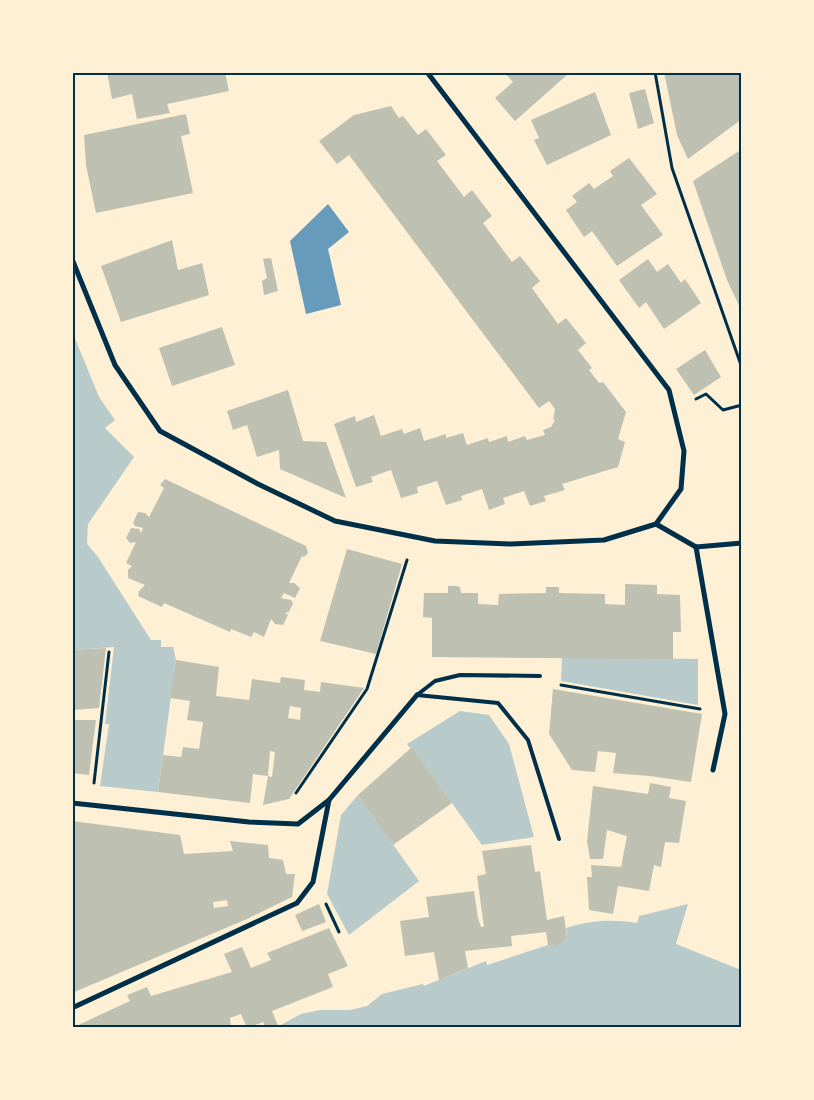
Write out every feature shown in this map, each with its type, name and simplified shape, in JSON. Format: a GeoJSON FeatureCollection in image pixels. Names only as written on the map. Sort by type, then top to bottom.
{"type":"FeatureCollection","features":[{"type":"Feature","properties":{"kind":"street"},"geometry":{"type":"LineString","coordinates":[[72,259],[115,365],[160,432],[258,484],[335,521],[435,541],[511,544],[604,540],[656,524],[681,489],[684,451],[669,390],[427,72]]}},
{"type":"Feature","properties":{"kind":"street"},"geometry":{"type":"LineString","coordinates":[[742,436],[742,454]]}},
{"type":"Feature","properties":{"kind":"street"},"geometry":{"type":"LineString","coordinates":[[656,524],[696,547],[742,543]]}},
{"type":"Feature","properties":{"kind":"street"},"geometry":{"type":"LineString","coordinates":[[696,547],[725,714],[714,770]]}},
{"type":"Feature","properties":{"kind":"street"},"geometry":{"type":"LineString","coordinates":[[72,803],[249,822],[298,824],[329,800],[418,696]]}},
{"type":"Feature","properties":{"kind":"street"},"geometry":{"type":"LineString","coordinates":[[72,1008],[297,904],[313,882],[329,800]]}},
{"type":"Feature","properties":{"kind":"lane"},"geometry":{"type":"LineString","coordinates":[[418,696],[435,681],[460,675],[540,676]]}},
{"type":"Feature","properties":{"kind":"lane"},"geometry":{"type":"LineString","coordinates":[[418,696],[498,703],[528,740],[559,838]]}},
{"type":"Feature","properties":{"kind":"path"},"geometry":{"type":"LineString","coordinates":[[655,72],[672,168],[742,368]]}},
{"type":"Feature","properties":{"kind":"path"},"geometry":{"type":"LineString","coordinates":[[710,398],[723,410],[742,405]]}},
{"type":"Feature","properties":{"kind":"path"},"geometry":{"type":"LineString","coordinates":[[291,801],[367,689],[406,563]]}},
{"type":"Feature","properties":{"kind":"path"},"geometry":{"type":"LineString","coordinates":[[94,786],[109,652]]}},
{"type":"Feature","properties":{"kind":"path"},"geometry":{"type":"LineString","coordinates":[[552,683],[698,709]]}},
{"type":"Feature","properties":{"kind":"path"},"geometry":{"type":"LineString","coordinates":[[322,897],[339,932]]}},
{"type":"Feature","properties":{"kind":"shaded area"},"geometry":{"type":"Polygon","coordinates":[[[72,331],[99,397],[115,420],[105,428],[134,457],[88,524],[87,544],[98,557],[151,640],[161,640],[161,647],[173,647],[176,660],[158,792],[100,786],[109,724],[105,724],[114,647],[73,650],[72,331]]]}},
{"type":"Feature","properties":{"kind":"shaded area"},"geometry":{"type":"Polygon","coordinates":[[[562,657],[698,659],[698,705],[561,681],[562,657]]]}},
{"type":"Feature","properties":{"kind":"shaded area"},"geometry":{"type":"Polygon","coordinates":[[[460,711],[489,715],[509,744],[534,837],[482,845],[412,747],[410,748],[407,744],[460,711]]]}},
{"type":"Feature","properties":{"kind":"shaded area"},"geometry":{"type":"Polygon","coordinates":[[[358,795],[419,881],[349,935],[327,894],[341,815],[358,795]]]}},
{"type":"Feature","properties":{"kind":"shaded area"},"geometry":{"type":"Polygon","coordinates":[[[688,904],[676,944],[741,970],[741,1027],[279,1028],[279,1026],[301,1014],[320,1010],[350,1010],[367,1006],[382,994],[423,984],[424,986],[486,961],[487,965],[548,945],[558,946],[567,939],[566,928],[601,921],[637,923],[639,916],[688,904]]]}},
{"type":"Feature","properties":{"kind":"water"},"geometry":{"type":"Polygon","coordinates":[[[328,204],[349,232],[328,249],[341,305],[306,314],[290,241],[328,204]]]}},
{"type":"Feature","properties":{"kind":"building"},"geometry":{"type":"Polygon","coordinates":[[[107,72],[225,72],[229,91],[167,104],[170,113],[137,119],[132,94],[112,99],[107,72]]]}},
{"type":"Feature","properties":{"kind":"building"},"geometry":{"type":"Polygon","coordinates":[[[504,72],[565,72],[567,75],[515,121],[495,98],[513,82],[504,72]]]}},
{"type":"Feature","properties":{"kind":"building"},"geometry":{"type":"Polygon","coordinates":[[[664,72],[742,72],[742,119],[688,159],[677,135],[664,72]]]}},
{"type":"Feature","properties":{"kind":"building"},"geometry":{"type":"Polygon","coordinates":[[[645,89],[654,123],[638,129],[629,93],[645,89]]]}},
{"type":"Feature","properties":{"kind":"building"},"geometry":{"type":"Polygon","coordinates":[[[595,92],[611,135],[547,165],[534,140],[539,138],[531,120],[595,92]]]}},
{"type":"Feature","properties":{"kind":"building"},"geometry":{"type":"Polygon","coordinates":[[[391,106],[399,118],[403,116],[418,135],[426,129],[446,155],[437,161],[464,197],[472,190],[492,216],[483,223],[512,262],[520,256],[540,281],[532,288],[558,324],[566,318],[586,343],[578,350],[592,368],[589,370],[599,383],[603,382],[626,412],[618,439],[625,442],[618,467],[562,484],[565,490],[544,496],[546,501],[530,506],[524,491],[503,498],[505,504],[489,510],[482,489],[461,496],[462,500],[446,505],[437,481],[417,487],[418,493],[401,498],[391,470],[371,477],[373,482],[356,487],[334,424],[355,416],[356,422],[374,415],[381,436],[402,429],[404,434],[420,428],[424,441],[446,434],[446,438],[463,433],[467,445],[488,438],[489,442],[507,436],[508,442],[525,436],[527,440],[545,435],[543,430],[551,427],[555,420],[553,419],[555,409],[549,401],[539,408],[349,155],[337,164],[319,141],[354,115],[391,106]]]}},
{"type":"Feature","properties":{"kind":"building"},"geometry":{"type":"Polygon","coordinates":[[[186,114],[190,134],[181,136],[193,193],[96,213],[86,165],[84,135],[186,114]]]}},
{"type":"Feature","properties":{"kind":"building"},"geometry":{"type":"Polygon","coordinates":[[[742,149],[742,312],[727,280],[693,181],[742,149]]]}},
{"type":"Feature","properties":{"kind":"building"},"geometry":{"type":"Polygon","coordinates":[[[629,158],[657,194],[641,205],[663,235],[617,266],[592,231],[584,237],[566,210],[577,202],[572,196],[589,183],[594,189],[613,176],[610,171],[629,158]]]}},
{"type":"Feature","properties":{"kind":"building"},"geometry":{"type":"Polygon","coordinates":[[[172,240],[178,270],[202,263],[209,295],[121,322],[101,266],[172,240]]]}},
{"type":"Feature","properties":{"kind":"building"},"geometry":{"type":"Polygon","coordinates":[[[271,258],[278,291],[264,295],[262,281],[267,278],[263,259],[271,258]]]}},
{"type":"Feature","properties":{"kind":"building"},"geometry":{"type":"Polygon","coordinates":[[[648,259],[657,272],[668,264],[681,283],[685,279],[701,303],[664,329],[646,302],[639,308],[619,280],[648,259]]]}},
{"type":"Feature","properties":{"kind":"building"},"geometry":{"type":"Polygon","coordinates":[[[222,327],[235,365],[172,386],[159,348],[222,327]]]}},
{"type":"Feature","properties":{"kind":"building"},"geometry":{"type":"Polygon","coordinates":[[[705,350],[721,377],[694,395],[676,369],[705,350]]]}},
{"type":"Feature","properties":{"kind":"building"},"geometry":{"type":"Polygon","coordinates":[[[288,390],[303,441],[326,442],[346,498],[280,469],[279,450],[257,457],[247,425],[233,430],[227,411],[288,390]]]}},
{"type":"Feature","properties":{"kind":"building"},"geometry":{"type":"Polygon","coordinates":[[[165,479],[306,546],[308,553],[304,557],[302,556],[289,583],[294,583],[300,588],[295,598],[284,593],[281,598],[291,600],[293,603],[289,612],[285,613],[288,615],[283,625],[275,624],[271,619],[264,637],[254,632],[251,637],[231,629],[230,632],[164,603],[162,607],[138,596],[139,591],[145,585],[128,578],[128,570],[132,566],[126,563],[136,542],[130,543],[126,538],[131,528],[139,529],[141,533],[143,528],[135,526],[133,523],[138,512],[145,513],[149,517],[164,488],[160,485],[165,479]]]}},
{"type":"Feature","properties":{"kind":"building"},"geometry":{"type":"Polygon","coordinates":[[[347,549],[402,564],[376,654],[320,641],[347,549]]]}},
{"type":"Feature","properties":{"kind":"building"},"geometry":{"type":"Polygon","coordinates":[[[625,584],[657,585],[657,594],[680,595],[681,632],[673,632],[673,659],[432,657],[432,618],[423,617],[424,593],[448,593],[448,586],[456,586],[460,587],[461,593],[478,593],[478,604],[498,605],[499,594],[546,593],[546,587],[559,587],[559,593],[605,594],[605,604],[625,605],[625,584]]]}},
{"type":"Feature","properties":{"kind":"building"},"geometry":{"type":"Polygon","coordinates":[[[106,648],[99,708],[72,710],[72,650],[106,648]]]}},
{"type":"Feature","properties":{"kind":"building"},"geometry":{"type":"Polygon","coordinates":[[[176,660],[219,667],[216,696],[249,700],[252,679],[280,683],[281,677],[305,680],[304,690],[320,692],[321,682],[364,688],[289,799],[263,805],[268,776],[253,774],[250,803],[158,792],[163,755],[181,757],[183,747],[199,749],[203,722],[187,720],[190,701],[170,698],[176,660]],[[290,706],[288,718],[300,720],[301,708],[290,706]],[[270,751],[268,776],[272,777],[275,752],[270,751]]]}},
{"type":"Feature","properties":{"kind":"building"},"geometry":{"type":"Polygon","coordinates":[[[553,689],[702,714],[691,782],[613,773],[616,753],[598,751],[595,772],[572,770],[549,734],[553,689]]]}},
{"type":"Feature","properties":{"kind":"building"},"geometry":{"type":"Polygon","coordinates":[[[72,720],[96,720],[89,775],[72,773],[72,720]]]}},
{"type":"Feature","properties":{"kind":"building"},"geometry":{"type":"Polygon","coordinates":[[[412,747],[452,803],[393,845],[358,795],[412,747]]]}},
{"type":"Feature","properties":{"kind":"building"},"geometry":{"type":"Polygon","coordinates":[[[650,783],[671,787],[669,798],[686,801],[679,843],[665,842],[661,867],[654,865],[649,891],[618,886],[613,914],[589,910],[587,877],[592,877],[591,865],[621,867],[627,836],[607,830],[603,859],[590,859],[587,841],[593,786],[648,794],[650,783]]]}},
{"type":"Feature","properties":{"kind":"building"},"geometry":{"type":"Polygon","coordinates":[[[72,821],[180,835],[184,854],[233,851],[230,841],[268,845],[269,858],[283,860],[286,874],[295,874],[292,897],[247,919],[72,993],[72,821]],[[227,900],[213,902],[214,908],[228,906],[227,900]]]}},
{"type":"Feature","properties":{"kind":"building"},"geometry":{"type":"Polygon","coordinates":[[[531,845],[535,872],[540,871],[547,920],[564,916],[567,939],[558,946],[548,945],[546,932],[511,936],[512,946],[465,951],[468,968],[439,980],[434,952],[405,956],[400,921],[429,917],[426,897],[474,891],[478,918],[481,927],[484,927],[477,876],[486,874],[482,851],[531,845]]]}},
{"type":"Feature","properties":{"kind":"building"},"geometry":{"type":"Polygon","coordinates":[[[319,904],[326,922],[302,931],[295,915],[319,904]]]}},
{"type":"Feature","properties":{"kind":"building"},"geometry":{"type":"Polygon","coordinates":[[[329,928],[348,966],[328,974],[333,987],[272,1011],[279,1028],[266,1028],[263,1022],[247,1028],[241,1014],[230,1018],[231,1028],[72,1028],[130,1001],[127,995],[147,987],[151,996],[232,972],[224,954],[234,950],[242,947],[251,968],[271,960],[267,953],[329,928]]]}}]}
